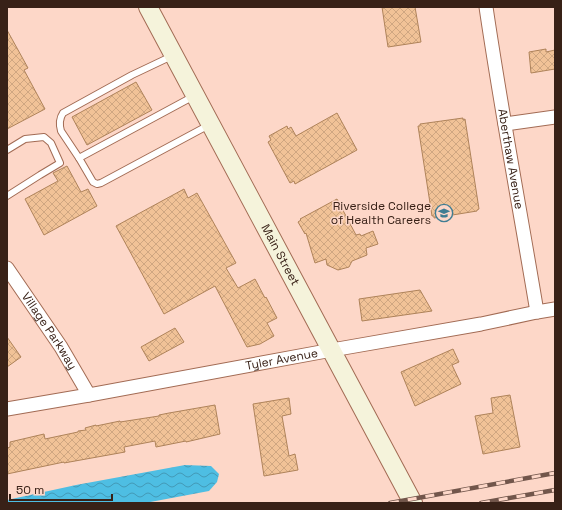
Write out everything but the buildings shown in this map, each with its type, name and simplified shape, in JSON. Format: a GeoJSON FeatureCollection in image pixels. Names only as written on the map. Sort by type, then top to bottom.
{"type":"FeatureCollection","features":[{"type":"Feature","properties":{"kind":"main road","name":"Main Street"},"geometry":{"type":"LineString","coordinates":[[148,7],[413,503]]}},
{"type":"Feature","properties":{"kind":"street","name":"Aberthaw Avenue"},"geometry":{"type":"LineString","coordinates":[[486,7],[495,73],[537,312]]}},
{"type":"Feature","properties":{"kind":"street"},"geometry":{"type":"LineString","coordinates":[[504,124],[555,117]]}},
{"type":"Feature","properties":{"kind":"street","name":"Village Parkway"},"geometry":{"type":"LineString","coordinates":[[7,268],[61,347],[89,395]]}},
{"type":"Feature","properties":{"kind":"street","name":"Tyler Avenue"},"geometry":{"type":"LineString","coordinates":[[7,409],[481,324],[555,309]]}},
{"type":"Feature","properties":{"kind":"lane"},"geometry":{"type":"LineString","coordinates":[[174,55],[132,75],[63,113],[60,120],[60,126],[93,182],[97,184],[211,124]]}},
{"type":"Feature","properties":{"kind":"lane"},"geometry":{"type":"LineString","coordinates":[[78,158],[195,95]]}},
{"type":"Feature","properties":{"kind":"lane"},"geometry":{"type":"LineString","coordinates":[[7,150],[25,138],[44,136],[51,143],[60,163],[7,196]]}},
{"type":"Feature","properties":{"kind":"water"},"geometry":{"type":"Polygon","coordinates":[[[185,465],[211,466],[219,474],[217,482],[209,491],[145,503],[7,503],[7,500],[76,485],[185,465]]]}},
{"type":"Feature","properties":{"kind":"railway"},"geometry":{"type":"LineString","coordinates":[[390,503],[555,473]]}},
{"type":"Feature","properties":{"kind":"railway"},"geometry":{"type":"LineString","coordinates":[[481,503],[555,490]]}},
{"type":"Feature","properties":{"kind":"place","name":"Riverside College of Health Careers"},"geometry":{"type":"Point","coordinates":[444,213]}}]}
